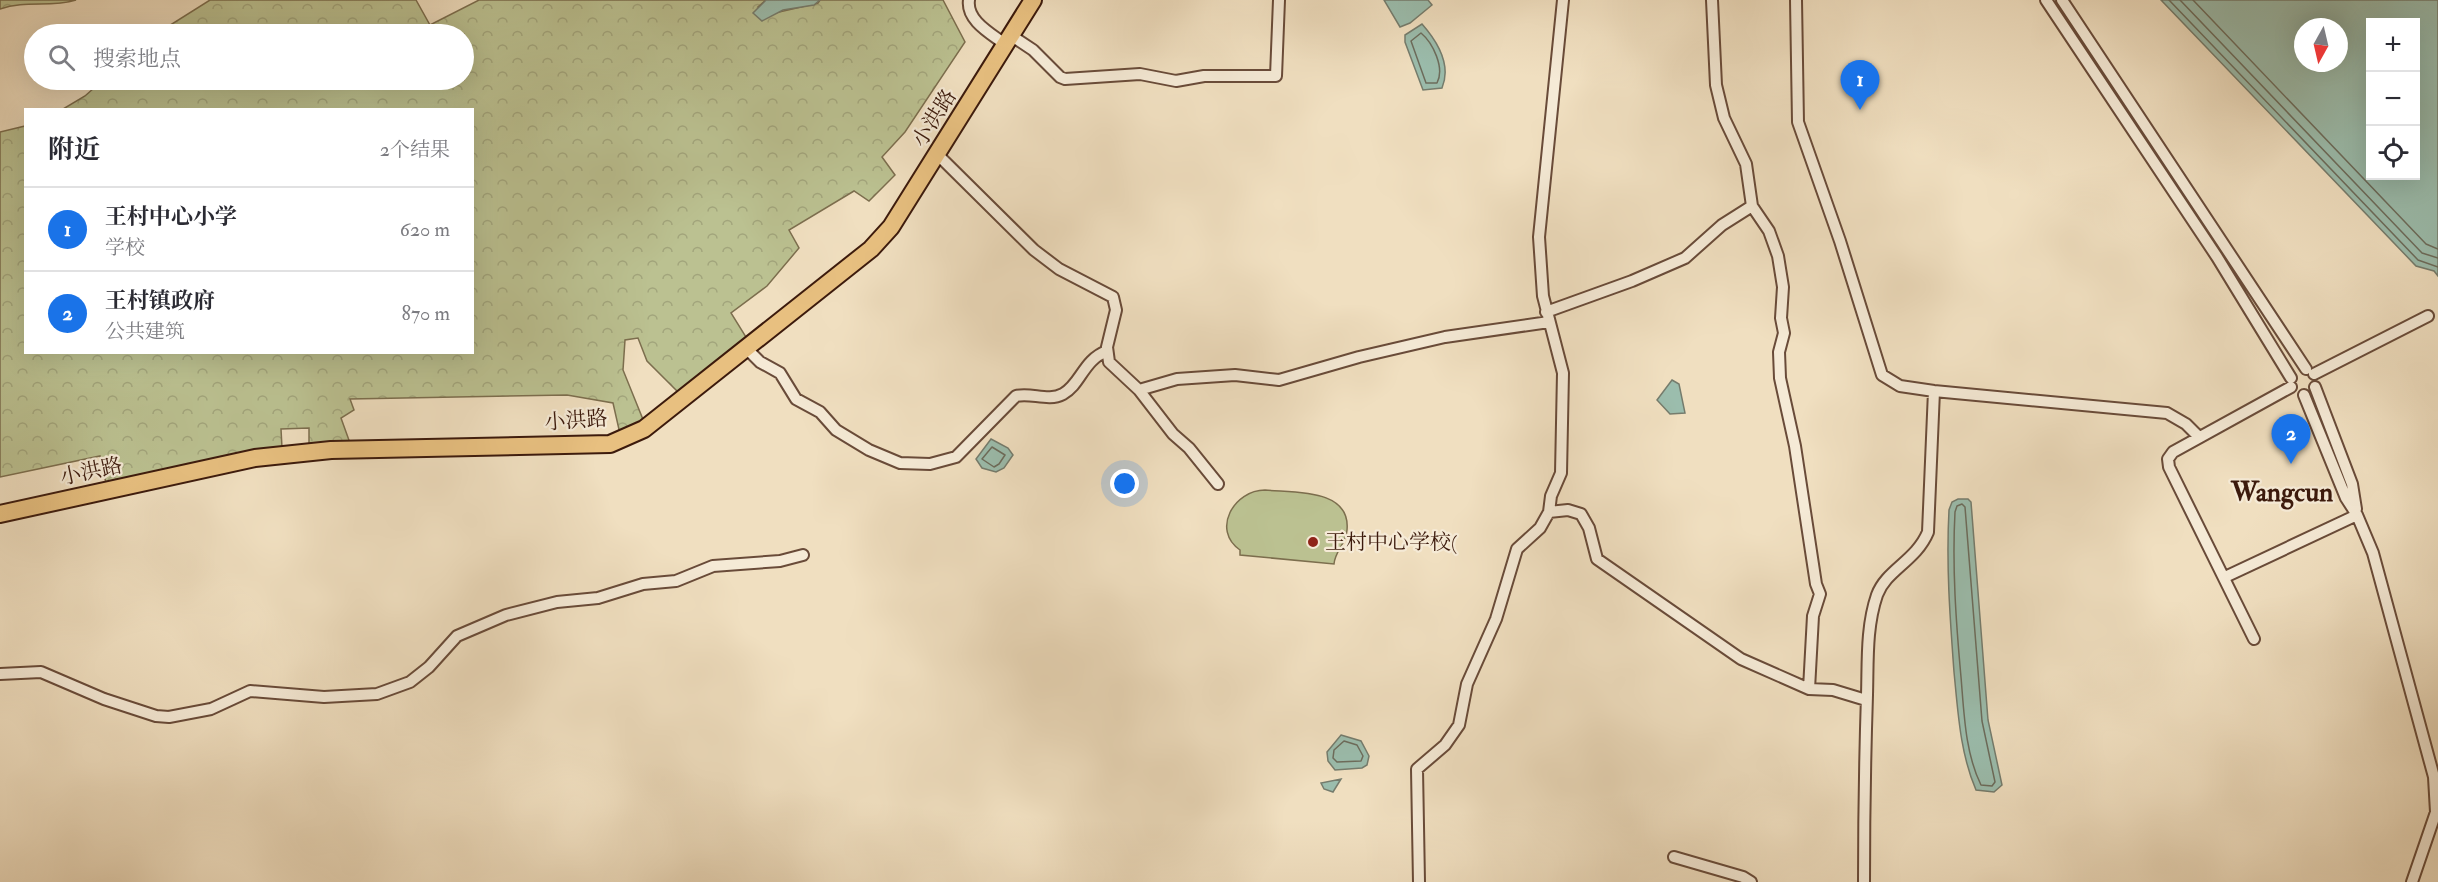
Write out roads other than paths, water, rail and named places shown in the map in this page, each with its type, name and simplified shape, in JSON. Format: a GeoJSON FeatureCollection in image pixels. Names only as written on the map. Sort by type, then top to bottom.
{"type":"FeatureCollection","features":[{"type":"Feature","properties":{"kind":"main road","name":"小洪路"},"geometry":{"type":"LineString","coordinates":[[0,514],[255,458],[331,450],[610,444],[644,429],[872,249],[891,227],[1033,0]]}},
{"type":"Feature","properties":{"kind":"street"},"geometry":{"type":"LineString","coordinates":[[969,0],[968,9],[978,23],[1033,50],[1060,77],[1065,79],[1140,74],[1176,81],[1204,76],[1276,76],[1279,0]]}},
{"type":"Feature","properties":{"kind":"street"},"geometry":{"type":"LineString","coordinates":[[1419,882],[1416,769],[1438,752],[1459,725],[1467,684],[1496,619],[1517,549],[1540,528],[1549,512],[1551,496],[1561,473],[1563,373],[1548,317],[1540,270],[1539,237],[1563,0]]}},
{"type":"Feature","properties":{"kind":"street"},"geometry":{"type":"LineString","coordinates":[[1712,0],[1716,85],[1724,118],[1746,164],[1752,206],[1771,234],[1778,256],[1783,287],[1781,318],[1784,333],[1779,352],[1780,378],[1795,446],[1816,584],[1820,594],[1813,616],[1809,689]]}},
{"type":"Feature","properties":{"kind":"street"},"geometry":{"type":"LineString","coordinates":[[1796,0],[1798,122],[1840,241],[1878,371],[1895,384],[1934,391],[2167,413],[2186,424],[2199,437]]}},
{"type":"Feature","properties":{"kind":"street"},"geometry":{"type":"LineString","coordinates":[[2046,0],[2217,257],[2297,393],[2304,395]]}},
{"type":"Feature","properties":{"kind":"street"},"geometry":{"type":"LineString","coordinates":[[2062,0],[2310,372],[2352,484],[2357,515]]}},
{"type":"Feature","properties":{"kind":"street"},"geometry":{"type":"LineString","coordinates":[[937,154],[1034,250],[1059,269],[1110,294],[1116,310],[1107,351],[1109,362],[1139,390],[1173,434],[1189,448],[1218,484]]}},
{"type":"Feature","properties":{"kind":"street"},"geometry":{"type":"LineString","coordinates":[[1139,390],[1177,379],[1235,375],[1279,380],[1359,357],[1548,317],[1685,258],[1722,225],[1752,206]]}},
{"type":"Feature","properties":{"kind":"street"},"geometry":{"type":"LineString","coordinates":[[2254,639],[2168,464],[2172,452],[2291,382],[2295,371],[2310,372],[2428,316]]}},
{"type":"Feature","properties":{"kind":"street"},"geometry":{"type":"LineString","coordinates":[[746,347],[760,362],[780,373],[796,399],[820,412],[836,430],[869,450],[900,463],[914,465],[938,463],[956,457],[1016,396],[1052,397],[1063,394],[1090,361],[1107,351]]}},
{"type":"Feature","properties":{"kind":"street"},"geometry":{"type":"LineString","coordinates":[[2304,395],[2315,387]]}},
{"type":"Feature","properties":{"kind":"street"},"geometry":{"type":"LineString","coordinates":[[1864,882],[1869,636],[1876,597],[1886,580],[1917,552],[1930,523],[1930,449],[1934,391]]}},
{"type":"Feature","properties":{"kind":"street"},"geometry":{"type":"LineString","coordinates":[[2304,395],[2346,498],[2357,515],[2373,553],[2436,786],[2434,822],[2412,882]]}},
{"type":"Feature","properties":{"kind":"street"},"geometry":{"type":"LineString","coordinates":[[1549,512],[1568,510],[1581,514],[1589,528],[1597,559],[1741,659],[1809,689],[1833,690],[1866,700]]}},
{"type":"Feature","properties":{"kind":"street"},"geometry":{"type":"LineString","coordinates":[[2225,577],[2357,515]]}},
{"type":"Feature","properties":{"kind":"street"},"geometry":{"type":"LineString","coordinates":[[0,674],[41,672],[104,699],[156,716],[169,717],[211,709],[250,691],[324,697],[376,694],[410,682],[429,667],[458,636],[506,615],[557,602],[598,598],[643,584],[676,581],[713,566],[780,561],[803,555]]}},
{"type":"Feature","properties":{"kind":"street"},"geometry":{"type":"LineString","coordinates":[[1674,857],[1751,882]]}},
{"type":"Feature","properties":{"kind":"water"},"geometry":{"type":"Polygon","coordinates":[[[766,0],[820,0],[814,5],[783,10],[762,21],[753,13],[766,0]]]}},
{"type":"Feature","properties":{"kind":"water"},"geometry":{"type":"Polygon","coordinates":[[[1384,0],[1428,0],[1432,5],[1410,23],[1400,27],[1384,0]]]}},
{"type":"Feature","properties":{"kind":"water"},"geometry":{"type":"Polygon","coordinates":[[[2161,0],[2438,0],[2438,276],[2434,271],[2416,266],[2161,0]]]}},
{"type":"Feature","properties":{"kind":"water"},"geometry":{"type":"Polygon","coordinates":[[[1422,24],[1438,45],[1444,62],[1445,79],[1442,88],[1423,90],[1405,42],[1405,35],[1422,24]]]}},
{"type":"Feature","properties":{"kind":"water"},"geometry":{"type":"Polygon","coordinates":[[[1672,380],[1679,384],[1685,413],[1670,414],[1657,400],[1672,380]]]}},
{"type":"Feature","properties":{"kind":"water"},"geometry":{"type":"Polygon","coordinates":[[[991,439],[1008,448],[1013,455],[1004,468],[996,472],[982,468],[976,459],[991,439]]]}},
{"type":"Feature","properties":{"kind":"water"},"geometry":{"type":"Polygon","coordinates":[[[1958,499],[1968,499],[1971,502],[1988,720],[2002,785],[1994,792],[1976,790],[1966,762],[1958,717],[1951,632],[1948,551],[1949,510],[1952,502],[1958,499]]]}},
{"type":"Feature","properties":{"kind":"water"},"geometry":{"type":"Polygon","coordinates":[[[1341,735],[1361,741],[1369,756],[1367,765],[1362,768],[1335,770],[1328,761],[1327,752],[1341,735]]]}},
{"type":"Feature","properties":{"kind":"water"},"geometry":{"type":"Polygon","coordinates":[[[1341,779],[1333,792],[1324,789],[1321,783],[1341,779]]]}},
{"type":"Feature","properties":{"kind":"place","name":"王村中心小学"},"geometry":{"type":"Point","coordinates":[1860,110]}},
{"type":"Feature","properties":{"kind":"place","name":"王村镇政府"},"geometry":{"type":"Point","coordinates":[2291,464]}},
{"type":"Feature","properties":{"kind":"place","name":"王村中心学校("},"geometry":{"type":"Point","coordinates":[1313,542]}},
{"type":"Feature","properties":{"kind":"district","name":"Wangcun"},"geometry":{"type":"Point","coordinates":[2282,492]}}]}
